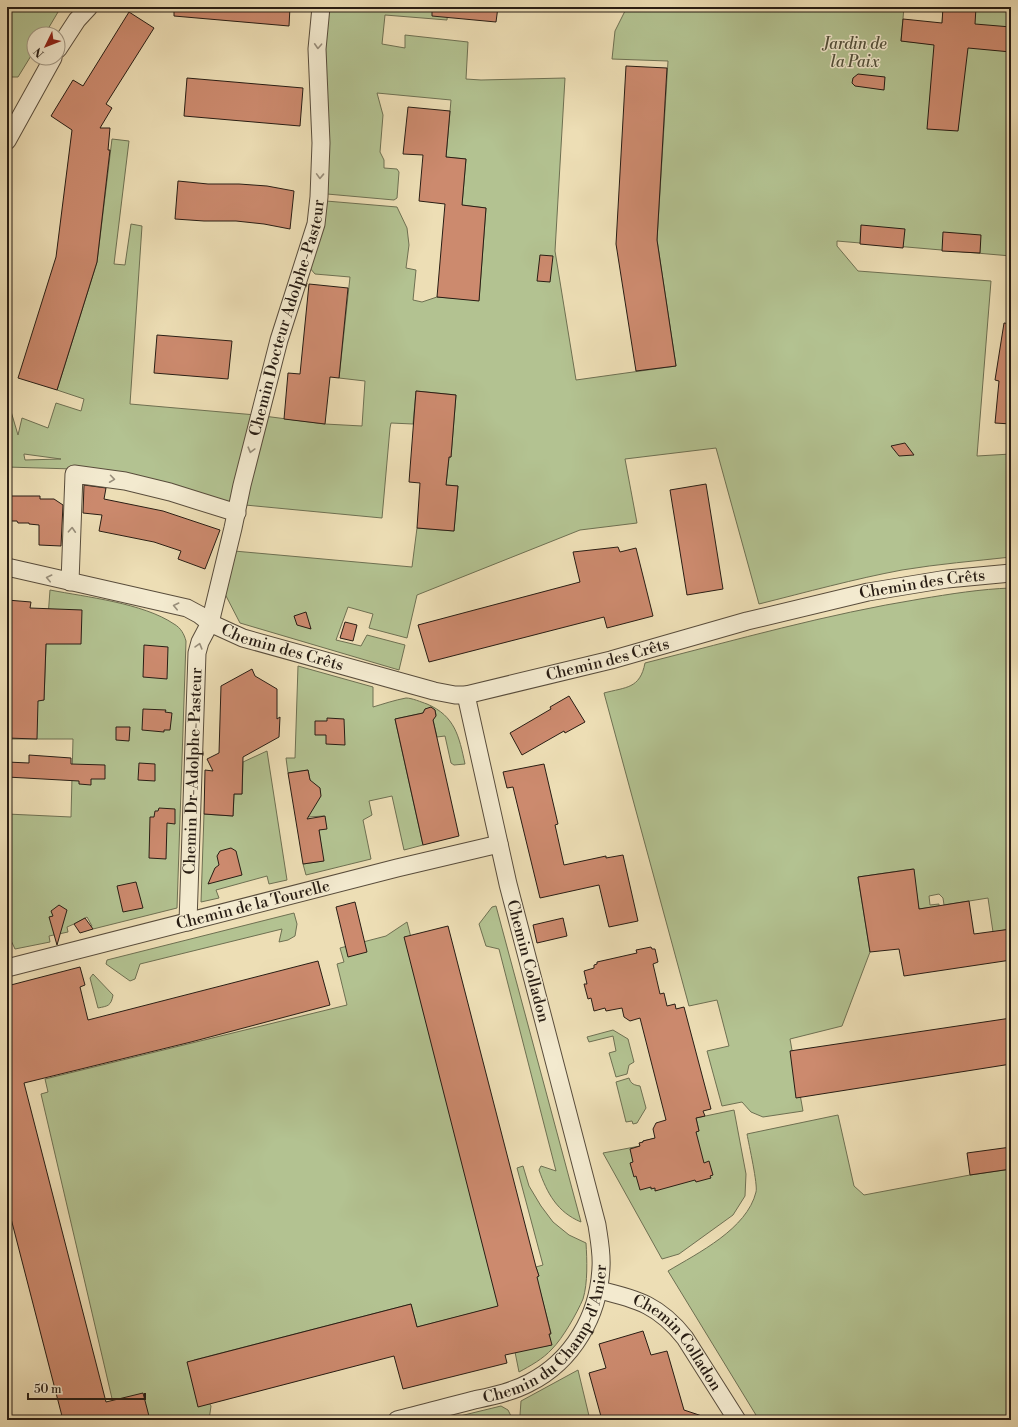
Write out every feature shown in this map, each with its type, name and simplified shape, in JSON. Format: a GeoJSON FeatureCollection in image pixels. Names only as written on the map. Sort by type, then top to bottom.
{"type":"FeatureCollection","features":[{"type":"Feature","properties":{"kind":"street"},"geometry":{"type":"LineString","coordinates":[[66,37],[77,20],[89,7]]}},
{"type":"Feature","properties":{"kind":"street","name":"Chemin Docteur Adolphe-Pasteur"},"geometry":{"type":"LineString","coordinates":[[210,623],[237,513],[242,485],[279,340],[316,224],[319,197],[321,143],[317,49],[321,7]]}},
{"type":"Feature","properties":{"kind":"street"},"geometry":{"type":"LineString","coordinates":[[7,141],[49,66]]}},
{"type":"Feature","properties":{"kind":"street"},"geometry":{"type":"LineString","coordinates":[[70,582],[74,474],[125,481],[170,492],[237,513]]}},
{"type":"Feature","properties":{"kind":"street","name":"Chemin des Crêts"},"geometry":{"type":"LineString","coordinates":[[7,567],[187,608],[200,615],[210,623],[243,638],[434,691],[455,695],[466,695],[611,660],[747,621],[868,592],[947,579],[1011,573]]}},
{"type":"Feature","properties":{"kind":"street","name":"Chemin Dr-Adolphe-Pasteur"},"geometry":{"type":"LineString","coordinates":[[188,922],[197,653],[200,642],[210,623]]}},
{"type":"Feature","properties":{"kind":"street","name":"Chemin Colladon"},"geometry":{"type":"LineString","coordinates":[[466,695],[515,913],[597,1225]]}},
{"type":"Feature","properties":{"kind":"street","name":"Chemin de la Tourelle"},"geometry":{"type":"LineString","coordinates":[[7,968],[390,870],[499,844]]}},
{"type":"Feature","properties":{"kind":"street","name":"Chemin du Champ-d'Anier"},"geometry":{"type":"LineString","coordinates":[[397,1420],[507,1392],[530,1383],[558,1364],[579,1338],[593,1311],[599,1290],[601,1255],[597,1225]]}},
{"type":"Feature","properties":{"kind":"street","name":"Chemin Colladon"},"geometry":{"type":"LineString","coordinates":[[599,1290],[634,1299],[649,1305],[677,1327],[737,1420]]}},
{"type":"Feature","properties":{"kind":"green space"},"geometry":{"type":"Polygon","coordinates":[[[7,7],[61,7],[50,26],[26,26],[26,64],[18,77],[7,77],[7,7]]]}},
{"type":"Feature","properties":{"kind":"green space","name":"Jardin de la Paix"},"geometry":{"type":"Polygon","coordinates":[[[328,7],[448,7],[447,20],[385,15],[382,44],[405,48],[405,35],[468,42],[466,79],[565,78],[555,251],[576,380],[676,366],[657,240],[668,61],[612,59],[615,31],[626,7],[904,7],[901,41],[941,45],[943,7],[1011,7],[1011,256],[837,241],[837,246],[858,271],[991,281],[977,456],[1011,454],[1011,557],[902,570],[759,604],[716,448],[625,459],[637,523],[580,530],[417,595],[407,638],[369,628],[373,614],[348,607],[336,640],[361,646],[367,635],[405,645],[399,670],[240,623],[224,592],[234,551],[412,567],[417,528],[454,531],[458,486],[446,485],[449,457],[451,457],[456,395],[416,391],[413,424],[391,423],[382,518],[224,503],[73,469],[7,467],[7,407],[10,408],[18,435],[22,418],[48,428],[56,403],[81,411],[84,399],[57,390],[97,262],[112,139],[129,141],[114,264],[125,265],[131,224],[142,226],[130,404],[256,415],[325,424],[362,426],[365,381],[339,378],[350,277],[315,274],[309,267],[326,201],[397,207],[407,228],[409,245],[406,268],[416,270],[413,300],[422,302],[437,297],[479,300],[486,208],[462,205],[466,159],[446,157],[451,100],[377,93],[383,115],[380,152],[384,160],[384,168],[397,169],[399,172],[397,198],[394,200],[327,194],[324,55],[328,7]],[[24,454],[25,460],[61,459],[24,454]]]}},
{"type":"Feature","properties":{"kind":"green space"},"geometry":{"type":"Polygon","coordinates":[[[1011,588],[1011,929],[993,932],[988,898],[944,905],[943,898],[939,894],[929,896],[930,905],[939,904],[939,906],[919,909],[913,869],[858,877],[870,952],[842,1026],[790,1039],[803,1111],[763,1117],[751,1112],[742,1102],[722,1106],[707,1051],[729,1046],[717,1000],[689,1006],[604,693],[631,686],[640,678],[645,663],[782,628],[885,605],[988,589],[1011,588]]]}},
{"type":"Feature","properties":{"kind":"green space"},"geometry":{"type":"Polygon","coordinates":[[[50,590],[97,598],[147,611],[161,617],[180,629],[186,641],[177,908],[93,929],[87,917],[67,927],[68,932],[49,936],[50,942],[15,949],[7,932],[7,814],[71,817],[73,739],[7,739],[7,702],[44,700],[50,590]]]}},
{"type":"Feature","properties":{"kind":"green space"},"geometry":{"type":"Polygon","coordinates":[[[298,666],[373,687],[373,707],[406,698],[414,699],[436,709],[444,714],[450,721],[458,736],[465,764],[454,765],[451,763],[445,736],[437,737],[433,720],[436,715],[435,710],[431,708],[425,709],[423,713],[395,719],[423,845],[404,850],[392,796],[369,801],[372,815],[363,820],[371,859],[306,875],[303,864],[323,861],[319,830],[326,828],[324,816],[308,817],[314,800],[308,770],[288,773],[286,758],[295,758],[298,666]]]}},
{"type":"Feature","properties":{"kind":"green space"},"geometry":{"type":"Polygon","coordinates":[[[267,751],[287,880],[269,884],[267,876],[216,890],[219,898],[201,902],[204,814],[233,816],[234,794],[242,794],[243,762],[267,751]]]}},
{"type":"Feature","properties":{"kind":"green space"},"geometry":{"type":"Polygon","coordinates":[[[496,906],[581,1222],[565,1213],[554,1201],[549,1194],[539,1170],[541,1166],[556,1171],[499,949],[486,946],[479,924],[492,907],[496,906]]]}},
{"type":"Feature","properties":{"kind":"green space"},"geometry":{"type":"Polygon","coordinates":[[[294,913],[297,924],[295,936],[288,940],[279,942],[282,929],[140,964],[135,979],[130,981],[106,964],[107,960],[294,913]]]}},
{"type":"Feature","properties":{"kind":"green space"},"geometry":{"type":"Polygon","coordinates":[[[407,922],[452,1097],[506,1285],[539,1276],[536,1267],[543,1265],[517,1168],[523,1166],[529,1186],[553,1222],[569,1235],[586,1243],[587,1271],[585,1293],[561,1339],[545,1356],[519,1372],[515,1352],[551,1345],[549,1334],[551,1333],[539,1287],[504,1307],[492,1308],[417,1327],[411,1304],[194,1360],[202,1391],[211,1406],[209,1420],[117,1420],[41,1094],[48,1092],[45,1079],[347,1005],[337,964],[344,962],[340,948],[386,936],[407,922]]]}},
{"type":"Feature","properties":{"kind":"green space"},"geometry":{"type":"Polygon","coordinates":[[[93,974],[113,995],[107,1006],[98,1008],[90,978],[93,974]]]}},
{"type":"Feature","properties":{"kind":"green space"},"geometry":{"type":"Polygon","coordinates":[[[613,1030],[628,1039],[634,1062],[629,1065],[627,1074],[616,1077],[609,1053],[616,1051],[613,1036],[589,1042],[587,1037],[613,1030]]]}},
{"type":"Feature","properties":{"kind":"green space"},"geometry":{"type":"Polygon","coordinates":[[[629,1078],[633,1084],[640,1086],[646,1108],[637,1123],[633,1124],[632,1121],[626,1122],[616,1082],[629,1078]]]}},
{"type":"Feature","properties":{"kind":"green space"},"geometry":{"type":"Polygon","coordinates":[[[734,1110],[746,1174],[745,1196],[733,1215],[679,1254],[662,1259],[603,1153],[640,1146],[643,1141],[695,1129],[696,1132],[699,1131],[696,1118],[734,1110]]]}},
{"type":"Feature","properties":{"kind":"green space"},"geometry":{"type":"Polygon","coordinates":[[[838,1115],[854,1186],[864,1195],[970,1175],[1011,1169],[1011,1420],[759,1420],[668,1271],[720,1239],[743,1217],[751,1205],[756,1188],[755,1173],[747,1134],[838,1115]]]}},
{"type":"Feature","properties":{"kind":"green space"},"geometry":{"type":"Polygon","coordinates":[[[578,1370],[590,1420],[524,1420],[520,1415],[521,1401],[578,1370]]]}},
{"type":"Feature","properties":{"kind":"green space"},"geometry":{"type":"Polygon","coordinates":[[[501,1406],[508,1410],[513,1420],[461,1420],[460,1416],[501,1406]]]}},
{"type":"Feature","properties":{"kind":"building"},"geometry":{"type":"Polygon","coordinates":[[[174,7],[290,7],[289,26],[174,16],[174,7]]]}},
{"type":"Feature","properties":{"kind":"building"},"geometry":{"type":"Polygon","coordinates":[[[432,7],[498,7],[496,22],[432,16],[432,7]]]}},
{"type":"Feature","properties":{"kind":"building"},"geometry":{"type":"Polygon","coordinates":[[[943,7],[976,7],[975,24],[1011,27],[1011,52],[968,48],[958,131],[927,129],[934,45],[901,41],[903,19],[942,23],[943,7]]]}},
{"type":"Feature","properties":{"kind":"building"},"geometry":{"type":"Polygon","coordinates":[[[129,12],[154,28],[106,104],[112,108],[100,128],[110,128],[108,150],[110,150],[97,262],[57,390],[18,378],[56,257],[72,130],[51,116],[73,80],[83,86],[129,12]]]}},
{"type":"Feature","properties":{"kind":"building"},"geometry":{"type":"Polygon","coordinates":[[[626,66],[667,68],[657,240],[676,366],[636,371],[616,244],[626,66]]]}},
{"type":"Feature","properties":{"kind":"building"},"geometry":{"type":"Polygon","coordinates":[[[858,74],[885,77],[884,90],[855,86],[852,83],[853,78],[858,74]]]}},
{"type":"Feature","properties":{"kind":"building"},"geometry":{"type":"Polygon","coordinates":[[[187,78],[303,88],[300,126],[184,116],[187,78]]]}},
{"type":"Feature","properties":{"kind":"building"},"geometry":{"type":"Polygon","coordinates":[[[408,107],[450,111],[446,157],[466,159],[462,205],[486,208],[479,301],[437,297],[445,204],[419,201],[423,155],[403,154],[408,107]]]}},
{"type":"Feature","properties":{"kind":"building"},"geometry":{"type":"Polygon","coordinates":[[[178,181],[208,184],[267,186],[294,191],[290,229],[236,221],[175,219],[178,181]]]}},
{"type":"Feature","properties":{"kind":"building"},"geometry":{"type":"Polygon","coordinates":[[[861,225],[905,229],[903,248],[860,244],[861,225]]]}},
{"type":"Feature","properties":{"kind":"building"},"geometry":{"type":"Polygon","coordinates":[[[943,232],[981,235],[980,253],[942,251],[943,232]]]}},
{"type":"Feature","properties":{"kind":"building"},"geometry":{"type":"Polygon","coordinates":[[[540,255],[553,256],[550,282],[537,281],[540,255]]]}},
{"type":"Feature","properties":{"kind":"building"},"geometry":{"type":"Polygon","coordinates":[[[309,284],[348,288],[339,378],[330,377],[325,424],[284,419],[288,373],[300,374],[309,284]]]}},
{"type":"Feature","properties":{"kind":"building"},"geometry":{"type":"Polygon","coordinates":[[[1004,323],[1011,324],[1011,424],[995,423],[999,381],[995,380],[1004,323]]]}},
{"type":"Feature","properties":{"kind":"building"},"geometry":{"type":"Polygon","coordinates":[[[157,335],[232,341],[228,379],[154,373],[157,335]]]}},
{"type":"Feature","properties":{"kind":"building"},"geometry":{"type":"Polygon","coordinates":[[[416,391],[456,395],[451,457],[449,457],[446,485],[458,486],[454,531],[417,528],[420,483],[409,482],[416,391]]]}},
{"type":"Feature","properties":{"kind":"building"},"geometry":{"type":"Polygon","coordinates":[[[905,443],[914,455],[899,456],[891,446],[905,443]]]}},
{"type":"Feature","properties":{"kind":"building"},"geometry":{"type":"Polygon","coordinates":[[[706,484],[723,589],[687,595],[670,490],[706,484]]]}},
{"type":"Feature","properties":{"kind":"building"},"geometry":{"type":"Polygon","coordinates":[[[84,485],[106,488],[104,499],[163,511],[220,530],[205,569],[178,559],[181,551],[154,542],[99,531],[102,515],[83,513],[84,485]]]}},
{"type":"Feature","properties":{"kind":"building"},"geometry":{"type":"Polygon","coordinates":[[[7,496],[40,496],[40,499],[54,499],[63,505],[61,546],[39,545],[39,525],[18,523],[17,521],[7,521],[7,496]]]}},
{"type":"Feature","properties":{"kind":"building"},"geometry":{"type":"Polygon","coordinates":[[[618,547],[620,552],[636,548],[653,616],[607,628],[604,617],[429,662],[418,625],[580,582],[573,552],[618,547]]]}},
{"type":"Feature","properties":{"kind":"building"},"geometry":{"type":"Polygon","coordinates":[[[7,600],[31,602],[30,608],[82,610],[81,644],[46,644],[44,700],[38,701],[37,739],[7,738],[7,600]]]}},
{"type":"Feature","properties":{"kind":"building"},"geometry":{"type":"Polygon","coordinates":[[[306,612],[311,629],[297,625],[294,616],[306,612]]]}},
{"type":"Feature","properties":{"kind":"building"},"geometry":{"type":"Polygon","coordinates":[[[345,622],[357,625],[353,641],[340,638],[345,622]]]}},
{"type":"Feature","properties":{"kind":"building"},"geometry":{"type":"Polygon","coordinates":[[[144,645],[168,647],[167,679],[143,677],[144,645]]]}},
{"type":"Feature","properties":{"kind":"building"},"geometry":{"type":"Polygon","coordinates":[[[252,669],[255,676],[277,689],[277,719],[280,717],[279,737],[243,757],[242,794],[234,794],[233,816],[204,814],[205,770],[213,771],[207,759],[219,753],[221,686],[252,669]]]}},
{"type":"Feature","properties":{"kind":"building"},"geometry":{"type":"Polygon","coordinates":[[[569,696],[585,722],[565,733],[564,731],[522,755],[510,733],[551,709],[550,707],[569,696]]]}},
{"type":"Feature","properties":{"kind":"building"},"geometry":{"type":"Polygon","coordinates":[[[431,707],[435,710],[436,716],[433,720],[459,836],[423,845],[395,719],[423,713],[425,709],[431,707]]]}},
{"type":"Feature","properties":{"kind":"building"},"geometry":{"type":"Polygon","coordinates":[[[143,709],[166,710],[165,712],[172,713],[170,730],[164,730],[164,732],[142,730],[143,709]]]}},
{"type":"Feature","properties":{"kind":"building"},"geometry":{"type":"Polygon","coordinates":[[[327,718],[344,719],[345,745],[326,744],[326,735],[315,735],[315,721],[327,721],[327,718]]]}},
{"type":"Feature","properties":{"kind":"building"},"geometry":{"type":"Polygon","coordinates":[[[116,727],[130,727],[129,741],[116,740],[116,727]]]}},
{"type":"Feature","properties":{"kind":"building"},"geometry":{"type":"Polygon","coordinates":[[[29,755],[71,758],[71,764],[105,765],[105,779],[91,779],[91,785],[79,784],[79,781],[7,777],[7,762],[29,763],[29,755]]]}},
{"type":"Feature","properties":{"kind":"building"},"geometry":{"type":"Polygon","coordinates":[[[139,763],[155,764],[155,781],[138,780],[139,763]]]}},
{"type":"Feature","properties":{"kind":"building"},"geometry":{"type":"Polygon","coordinates":[[[544,764],[558,824],[555,825],[564,865],[606,856],[606,858],[623,855],[638,921],[609,927],[599,885],[540,898],[513,787],[507,788],[503,772],[544,764]]]}},
{"type":"Feature","properties":{"kind":"building"},"geometry":{"type":"Polygon","coordinates":[[[308,770],[310,780],[320,788],[321,796],[307,819],[325,816],[327,829],[319,830],[324,861],[303,864],[288,773],[308,770]]]}},
{"type":"Feature","properties":{"kind":"building"},"geometry":{"type":"Polygon","coordinates":[[[159,808],[175,809],[175,824],[167,823],[166,859],[149,858],[150,817],[154,817],[155,811],[158,811],[159,808]]]}},
{"type":"Feature","properties":{"kind":"building"},"geometry":{"type":"Polygon","coordinates":[[[231,848],[236,851],[242,875],[208,884],[215,868],[219,865],[217,856],[220,851],[231,848]]]}},
{"type":"Feature","properties":{"kind":"building"},"geometry":{"type":"Polygon","coordinates":[[[914,869],[919,909],[969,901],[974,934],[1011,929],[1011,960],[904,976],[899,949],[870,952],[858,877],[914,869]]]}},
{"type":"Feature","properties":{"kind":"building"},"geometry":{"type":"Polygon","coordinates":[[[136,882],[143,908],[123,912],[117,886],[136,882]]]}},
{"type":"Feature","properties":{"kind":"building"},"geometry":{"type":"Polygon","coordinates":[[[355,902],[367,952],[348,957],[336,907],[355,902]]]}},
{"type":"Feature","properties":{"kind":"building"},"geometry":{"type":"Polygon","coordinates":[[[59,905],[67,910],[57,945],[49,917],[53,916],[51,911],[59,905]]]}},
{"type":"Feature","properties":{"kind":"building"},"geometry":{"type":"Polygon","coordinates":[[[85,918],[93,929],[80,933],[74,924],[85,918]]]}},
{"type":"Feature","properties":{"kind":"building"},"geometry":{"type":"Polygon","coordinates":[[[563,918],[567,936],[537,943],[533,925],[563,918]]]}},
{"type":"Feature","properties":{"kind":"building"},"geometry":{"type":"Polygon","coordinates":[[[448,926],[539,1276],[537,1277],[551,1334],[549,1334],[552,1345],[505,1355],[507,1363],[403,1389],[394,1356],[198,1407],[187,1362],[411,1304],[417,1327],[498,1306],[404,937],[448,926]]]}},
{"type":"Feature","properties":{"kind":"building"},"geometry":{"type":"Polygon","coordinates":[[[651,947],[652,949],[655,949],[658,962],[653,964],[660,994],[664,993],[667,1006],[675,1004],[676,1009],[684,1007],[711,1109],[703,1111],[705,1116],[696,1118],[699,1131],[696,1132],[704,1163],[709,1161],[713,1175],[710,1176],[711,1178],[696,1182],[695,1180],[655,1191],[655,1188],[651,1189],[651,1187],[640,1190],[630,1163],[633,1162],[630,1149],[640,1146],[639,1143],[643,1141],[655,1138],[653,1129],[656,1123],[666,1120],[640,1018],[630,1021],[624,1017],[622,1008],[606,1011],[605,1008],[594,1011],[591,998],[588,999],[584,984],[587,984],[584,971],[594,968],[594,965],[597,964],[597,962],[637,953],[636,950],[651,947]]]}},
{"type":"Feature","properties":{"kind":"building"},"geometry":{"type":"Polygon","coordinates":[[[318,961],[330,1005],[191,1042],[24,1083],[106,1402],[143,1393],[150,1420],[63,1420],[7,1203],[7,986],[80,967],[85,985],[80,987],[88,1020],[318,961]]]}},
{"type":"Feature","properties":{"kind":"building"},"geometry":{"type":"Polygon","coordinates":[[[1011,1018],[1011,1064],[796,1098],[790,1051],[1011,1018]]]}},
{"type":"Feature","properties":{"kind":"building"},"geometry":{"type":"Polygon","coordinates":[[[1011,1147],[1011,1169],[970,1175],[967,1153],[1011,1147]]]}},
{"type":"Feature","properties":{"kind":"building"},"geometry":{"type":"Polygon","coordinates":[[[643,1331],[651,1355],[667,1351],[684,1410],[708,1418],[708,1420],[602,1420],[589,1373],[606,1368],[599,1344],[643,1331]]]}}]}
